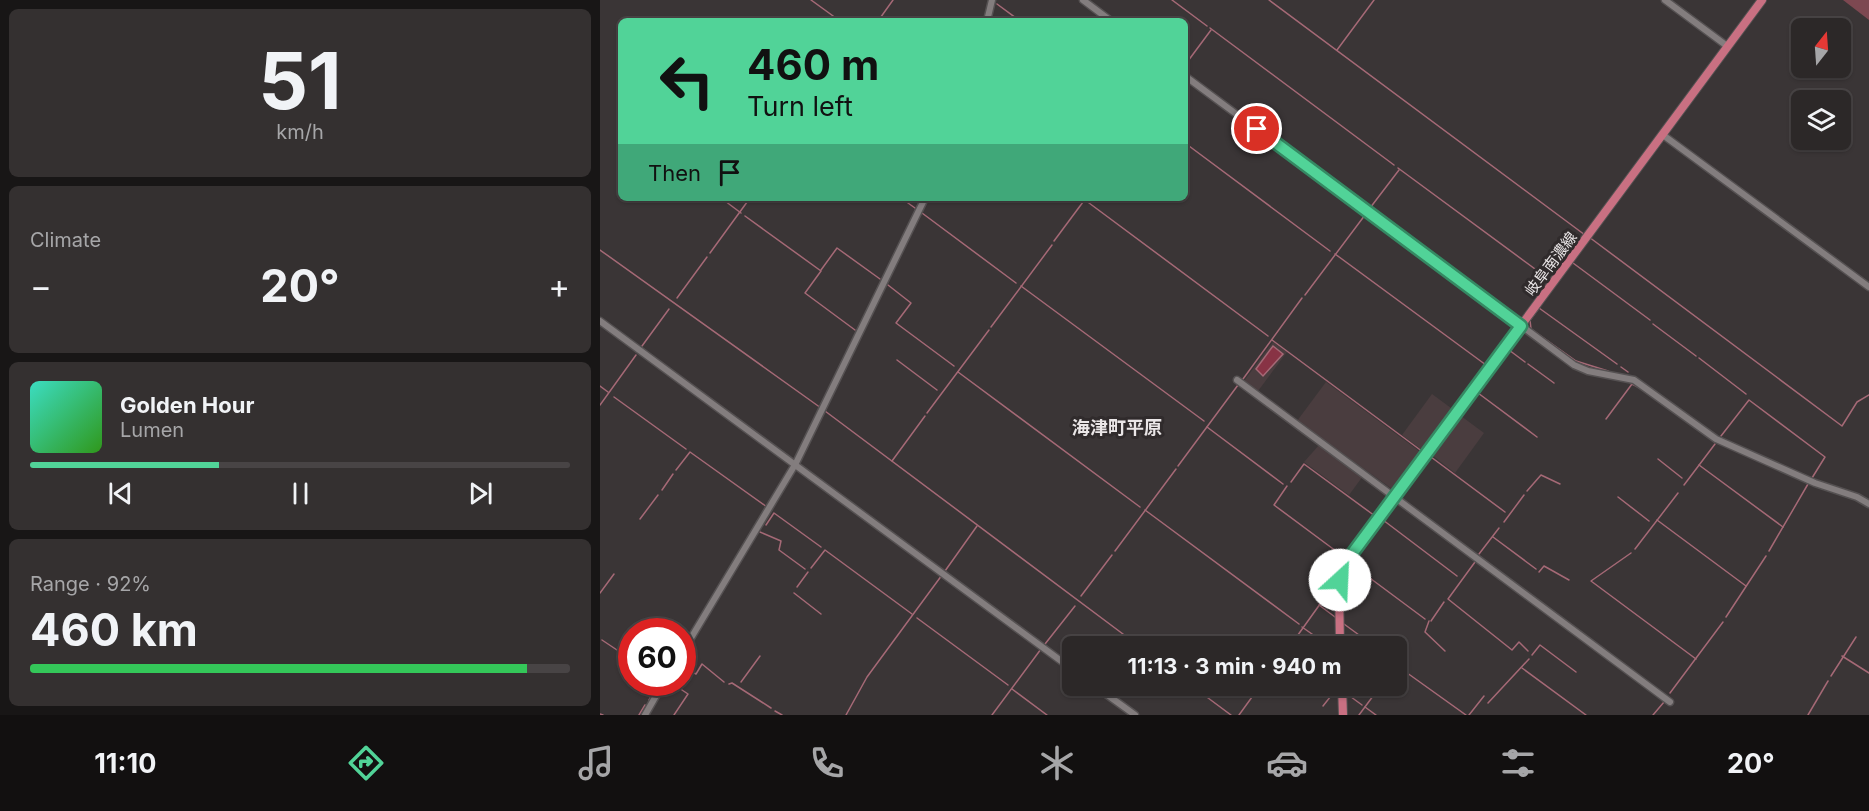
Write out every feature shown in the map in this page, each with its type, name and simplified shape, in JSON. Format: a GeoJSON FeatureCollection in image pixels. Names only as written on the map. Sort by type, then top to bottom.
{"type":"FeatureCollection","features":[{"type":"Feature","properties":{"kind":"main road","name":"岐阜南濃線"},"geometry":{"type":"LineString","coordinates":[[1340,636],[1339,587],[1344,567],[1394,496],[1762,0]]}},
{"type":"Feature","properties":{"kind":"main road"},"geometry":{"type":"LineString","coordinates":[[1342,696],[1343,715]]}},
{"type":"Feature","properties":{"kind":"street"},"geometry":{"type":"LineString","coordinates":[[988,18],[992,0]]}},
{"type":"Feature","properties":{"kind":"street"},"geometry":{"type":"LineString","coordinates":[[1083,0],[1107,18]]}},
{"type":"Feature","properties":{"kind":"street"},"geometry":{"type":"LineString","coordinates":[[1665,0],[1727,46]]}},
{"type":"Feature","properties":{"kind":"street"},"geometry":{"type":"LineString","coordinates":[[1188,78],[1580,368],[1624,377],[1641,385],[1716,439],[1869,504]]}},
{"type":"Feature","properties":{"kind":"street"},"geometry":{"type":"LineString","coordinates":[[1663,135],[1869,287]]}},
{"type":"Feature","properties":{"kind":"street"},"geometry":{"type":"LineString","coordinates":[[696,630],[796,463],[924,201]]}},
{"type":"Feature","properties":{"kind":"street"},"geometry":{"type":"LineString","coordinates":[[600,321],[796,463],[1062,662]]}},
{"type":"Feature","properties":{"kind":"street"},"geometry":{"type":"LineString","coordinates":[[1237,380],[1670,702]]}},
{"type":"Feature","properties":{"kind":"street"},"geometry":{"type":"LineString","coordinates":[[645,715],[656,696]]}},
{"type":"Feature","properties":{"kind":"street"},"geometry":{"type":"LineString","coordinates":[[1109,696],[1135,715]]}},
{"type":"Feature","properties":{"kind":"shaded area"},"geometry":{"type":"Polygon","coordinates":[[[1843,0],[1869,0],[1869,20],[1843,0]]]}},
{"type":"Feature","properties":{"kind":"shaded area"},"geometry":{"type":"Polygon","coordinates":[[[1273,342],[1287,352],[1258,391],[1244,381],[1273,342]]]}},
{"type":"Feature","properties":{"kind":"shaded area"},"geometry":{"type":"Polygon","coordinates":[[[1273,346],[1283,354],[1263,376],[1256,369],[1273,346]]]}},
{"type":"Feature","properties":{"kind":"shaded area"},"geometry":{"type":"Polygon","coordinates":[[[1326,382],[1423,454],[1395,491],[1297,421],[1326,382]]]}},
{"type":"Feature","properties":{"kind":"shaded area"},"geometry":{"type":"Polygon","coordinates":[[[1432,394],[1455,411],[1425,452],[1402,435],[1432,394]]]}},
{"type":"Feature","properties":{"kind":"shaded area"},"geometry":{"type":"Polygon","coordinates":[[[1461,416],[1484,433],[1455,473],[1432,455],[1461,416]]]}},
{"type":"Feature","properties":{"kind":"shaded area"},"geometry":{"type":"Polygon","coordinates":[[[1320,444],[1363,476],[1349,495],[1304,462],[1320,444]]]}},
{"type":"Feature","properties":{"kind":"waterway"},"geometry":{"type":"LineString","coordinates":[[811,0],[836,18]]}},
{"type":"Feature","properties":{"kind":"waterway"},"geometry":{"type":"LineString","coordinates":[[880,18],[893,0]]}},
{"type":"Feature","properties":{"kind":"waterway"},"geometry":{"type":"LineString","coordinates":[[1172,0],[1207,26]]}},
{"type":"Feature","properties":{"kind":"waterway"},"geometry":{"type":"LineString","coordinates":[[1269,0],[1585,235]]}},
{"type":"Feature","properties":{"kind":"waterway"},"geometry":{"type":"LineString","coordinates":[[1337,50],[1374,0]]}},
{"type":"Feature","properties":{"kind":"waterway"},"geometry":{"type":"LineString","coordinates":[[997,4],[1016,18]]}},
{"type":"Feature","properties":{"kind":"waterway"},"geometry":{"type":"LineString","coordinates":[[1210,28],[1394,165]]}},
{"type":"Feature","properties":{"kind":"waterway"},"geometry":{"type":"LineString","coordinates":[[1188,61],[1211,30]]}},
{"type":"Feature","properties":{"kind":"waterway"},"geometry":{"type":"LineString","coordinates":[[1188,145],[1330,251]]}},
{"type":"Feature","properties":{"kind":"waterway"},"geometry":{"type":"LineString","coordinates":[[1398,168],[1550,280]]}},
{"type":"Feature","properties":{"kind":"waterway"},"geometry":{"type":"LineString","coordinates":[[1370,208],[1399,170]]}},
{"type":"Feature","properties":{"kind":"waterway"},"geometry":{"type":"LineString","coordinates":[[725,201],[741,213]]}},
{"type":"Feature","properties":{"kind":"waterway"},"geometry":{"type":"LineString","coordinates":[[710,253],[748,201]]}},
{"type":"Feature","properties":{"kind":"waterway"},"geometry":{"type":"LineString","coordinates":[[905,201],[915,208]]}},
{"type":"Feature","properties":{"kind":"waterway"},"geometry":{"type":"LineString","coordinates":[[1054,241],[1084,201]]}},
{"type":"Feature","properties":{"kind":"waterway"},"geometry":{"type":"LineString","coordinates":[[1086,201],[1268,336]]}},
{"type":"Feature","properties":{"kind":"waterway"},"geometry":{"type":"LineString","coordinates":[[922,213],[1016,283]]}},
{"type":"Feature","properties":{"kind":"waterway"},"geometry":{"type":"LineString","coordinates":[[1305,295],[1365,215]]}},
{"type":"Feature","properties":{"kind":"waterway"},"geometry":{"type":"LineString","coordinates":[[745,216],[821,271],[805,293],[855,330]]}},
{"type":"Feature","properties":{"kind":"waterway"},"geometry":{"type":"LineString","coordinates":[[1589,237],[1842,426],[1857,402],[1869,395]]}},
{"type":"Feature","properties":{"kind":"waterway"},"geometry":{"type":"LineString","coordinates":[[991,327],[1052,245]]}},
{"type":"Feature","properties":{"kind":"waterway"},"geometry":{"type":"LineString","coordinates":[[821,270],[837,248],[880,279]]}},
{"type":"Feature","properties":{"kind":"waterway"},"geometry":{"type":"LineString","coordinates":[[600,250],[821,408]]}},
{"type":"Feature","properties":{"kind":"waterway"},"geometry":{"type":"LineString","coordinates":[[1335,254],[1486,365]]}},
{"type":"Feature","properties":{"kind":"waterway"},"geometry":{"type":"LineString","coordinates":[[677,298],[707,257]]}},
{"type":"Feature","properties":{"kind":"waterway"},"geometry":{"type":"LineString","coordinates":[[1573,263],[1650,320]]}},
{"type":"Feature","properties":{"kind":"waterway"},"geometry":{"type":"LineString","coordinates":[[888,285],[911,303],[896,323],[954,366]]}},
{"type":"Feature","properties":{"kind":"waterway"},"geometry":{"type":"LineString","coordinates":[[1021,286],[1204,421]]}},
{"type":"Feature","properties":{"kind":"waterway"},"geometry":{"type":"LineString","coordinates":[[1243,379],[1302,298]]}},
{"type":"Feature","properties":{"kind":"waterway"},"geometry":{"type":"LineString","coordinates":[[1608,371],[1576,361],[1531,329],[1530,320],[1539,308],[1617,364]]}},
{"type":"Feature","properties":{"kind":"waterway"},"geometry":{"type":"LineString","coordinates":[[642,346],[669,309]]}},
{"type":"Feature","properties":{"kind":"waterway"},"geometry":{"type":"LineString","coordinates":[[1653,324],[1696,356]]}},
{"type":"Feature","properties":{"kind":"waterway"},"geometry":{"type":"LineString","coordinates":[[927,413],[989,330]]}},
{"type":"Feature","properties":{"kind":"waterway"},"geometry":{"type":"LineString","coordinates":[[1272,340],[1423,452]]}},
{"type":"Feature","properties":{"kind":"waterway"},"geometry":{"type":"LineString","coordinates":[[1506,355],[1509,350],[1525,362]]}},
{"type":"Feature","properties":{"kind":"waterway"},"geometry":{"type":"LineString","coordinates":[[600,405],[636,355]]}},
{"type":"Feature","properties":{"kind":"waterway"},"geometry":{"type":"LineString","coordinates":[[1699,358],[1746,394]]}},
{"type":"Feature","properties":{"kind":"waterway"},"geometry":{"type":"LineString","coordinates":[[897,360],[937,390]]}},
{"type":"Feature","properties":{"kind":"waterway"},"geometry":{"type":"LineString","coordinates":[[1496,368],[1500,363]]}},
{"type":"Feature","properties":{"kind":"waterway"},"geometry":{"type":"LineString","coordinates":[[1528,364],[1554,383]]}},
{"type":"Feature","properties":{"kind":"waterway"},"geometry":{"type":"LineString","coordinates":[[1621,367],[1628,372]]}},
{"type":"Feature","properties":{"kind":"waterway"},"geometry":{"type":"LineString","coordinates":[[958,372],[1140,507]]}},
{"type":"Feature","properties":{"kind":"waterway"},"geometry":{"type":"LineString","coordinates":[[1464,410],[1489,377]]}},
{"type":"Feature","properties":{"kind":"waterway"},"geometry":{"type":"LineString","coordinates":[[1606,419],[1632,384],[1640,388]]}},
{"type":"Feature","properties":{"kind":"waterway"},"geometry":{"type":"LineString","coordinates":[[1178,466],[1238,385]]}},
{"type":"Feature","properties":{"kind":"waterway"},"geometry":{"type":"LineString","coordinates":[[600,386],[608,392]]}},
{"type":"Feature","properties":{"kind":"waterway"},"geometry":{"type":"LineString","coordinates":[[1478,393],[1537,437]]}},
{"type":"Feature","properties":{"kind":"waterway"},"geometry":{"type":"LineString","coordinates":[[614,397],[686,449]]}},
{"type":"Feature","properties":{"kind":"waterway"},"geometry":{"type":"LineString","coordinates":[[1721,436],[1749,400],[1825,457],[1812,478]]}},
{"type":"Feature","properties":{"kind":"waterway"},"geometry":{"type":"LineString","coordinates":[[825,411],[1126,636]]}},
{"type":"Feature","properties":{"kind":"waterway"},"geometry":{"type":"LineString","coordinates":[[892,461],[925,416]]}},
{"type":"Feature","properties":{"kind":"waterway"},"geometry":{"type":"LineString","coordinates":[[1403,493],[1459,417]]}},
{"type":"Feature","properties":{"kind":"waterway"},"geometry":{"type":"LineString","coordinates":[[1207,427],[1283,484]]}},
{"type":"Feature","properties":{"kind":"waterway"},"geometry":{"type":"LineString","coordinates":[[1696,428],[1709,438]]}},
{"type":"Feature","properties":{"kind":"waterway"},"geometry":{"type":"LineString","coordinates":[[1684,485],[1715,444]]}},
{"type":"Feature","properties":{"kind":"waterway"},"geometry":{"type":"LineString","coordinates":[[676,470],[690,452],[767,507]]}},
{"type":"Feature","properties":{"kind":"waterway"},"geometry":{"type":"LineString","coordinates":[[1431,457],[1505,512]]}},
{"type":"Feature","properties":{"kind":"waterway"},"geometry":{"type":"LineString","coordinates":[[1658,459],[1682,478]]}},
{"type":"Feature","properties":{"kind":"waterway"},"geometry":{"type":"LineString","coordinates":[[1291,482],[1304,464],[1375,516]]}},
{"type":"Feature","properties":{"kind":"waterway"},"geometry":{"type":"LineString","coordinates":[[1699,465],[1783,527]]}},
{"type":"Feature","properties":{"kind":"waterway"},"geometry":{"type":"LineString","coordinates":[[1115,551],[1176,469]]}},
{"type":"Feature","properties":{"kind":"waterway"},"geometry":{"type":"LineString","coordinates":[[662,490],[673,474]]}},
{"type":"Feature","properties":{"kind":"waterway"},"geometry":{"type":"LineString","coordinates":[[1527,491],[1541,475],[1560,484]]}},
{"type":"Feature","properties":{"kind":"waterway"},"geometry":{"type":"LineString","coordinates":[[1769,551],[1808,484]]}},
{"type":"Feature","properties":{"kind":"waterway"},"geometry":{"type":"LineString","coordinates":[[1287,486],[1274,505],[1344,557]]}},
{"type":"Feature","properties":{"kind":"waterway"},"geometry":{"type":"LineString","coordinates":[[1635,549],[1678,493]]}},
{"type":"Feature","properties":{"kind":"waterway"},"geometry":{"type":"LineString","coordinates":[[640,519],[658,495]]}},
{"type":"Feature","properties":{"kind":"waterway"},"geometry":{"type":"LineString","coordinates":[[1504,522],[1524,495]]}},
{"type":"Feature","properties":{"kind":"waterway"},"geometry":{"type":"LineString","coordinates":[[1618,497],[1649,521]]}},
{"type":"Feature","properties":{"kind":"waterway"},"geometry":{"type":"LineString","coordinates":[[1394,504],[1383,520],[1457,576]]}},
{"type":"Feature","properties":{"kind":"waterway"},"geometry":{"type":"LineString","coordinates":[[1145,510],[1299,624]]}},
{"type":"Feature","properties":{"kind":"waterway"},"geometry":{"type":"LineString","coordinates":[[766,525],[774,513],[821,547]]}},
{"type":"Feature","properties":{"kind":"waterway"},"geometry":{"type":"LineString","coordinates":[[1657,520],[1746,586]]}},
{"type":"Feature","properties":{"kind":"waterway"},"geometry":{"type":"LineString","coordinates":[[1369,539],[1381,522]]}},
{"type":"Feature","properties":{"kind":"waterway"},"geometry":{"type":"LineString","coordinates":[[945,571],[977,526]]}},
{"type":"Feature","properties":{"kind":"waterway"},"geometry":{"type":"LineString","coordinates":[[1479,554],[1499,528]]}},
{"type":"Feature","properties":{"kind":"waterway"},"geometry":{"type":"LineString","coordinates":[[760,532],[781,541],[779,550],[805,569]]}},
{"type":"Feature","properties":{"kind":"waterway"},"geometry":{"type":"LineString","coordinates":[[1493,537],[1536,569]]}},
{"type":"Feature","properties":{"kind":"waterway"},"geometry":{"type":"LineString","coordinates":[[1353,559],[1365,543]]}},
{"type":"Feature","properties":{"kind":"waterway"},"geometry":{"type":"LineString","coordinates":[[811,568],[825,550],[912,614]]}},
{"type":"Feature","properties":{"kind":"waterway"},"geometry":{"type":"LineString","coordinates":[[1631,553],[1591,581],[1696,659]]}},
{"type":"Feature","properties":{"kind":"waterway"},"geometry":{"type":"LineString","coordinates":[[1081,596],[1112,555]]}},
{"type":"Feature","properties":{"kind":"waterway"},"geometry":{"type":"LineString","coordinates":[[1726,617],[1766,556]]}},
{"type":"Feature","properties":{"kind":"waterway"},"geometry":{"type":"LineString","coordinates":[[1475,562],[1448,599],[1512,650],[1519,642],[1528,651]]}},
{"type":"Feature","properties":{"kind":"waterway"},"geometry":{"type":"LineString","coordinates":[[1351,564],[1425,619]]}},
{"type":"Feature","properties":{"kind":"waterway"},"geometry":{"type":"LineString","coordinates":[[1539,572],[1544,566],[1569,580]]}},
{"type":"Feature","properties":{"kind":"waterway"},"geometry":{"type":"LineString","coordinates":[[797,587],[808,572]]}},
{"type":"Feature","properties":{"kind":"waterway"},"geometry":{"type":"LineString","coordinates":[[600,593],[614,574]]}},
{"type":"Feature","properties":{"kind":"waterway"},"geometry":{"type":"LineString","coordinates":[[846,715],[867,677],[942,575]]}},
{"type":"Feature","properties":{"kind":"waterway"},"geometry":{"type":"LineString","coordinates":[[1297,636],[1333,586]]}},
{"type":"Feature","properties":{"kind":"waterway"},"geometry":{"type":"LineString","coordinates":[[794,593],[821,614]]}},
{"type":"Feature","properties":{"kind":"waterway"},"geometry":{"type":"LineString","coordinates":[[1431,621],[1444,602]]}},
{"type":"Feature","properties":{"kind":"waterway"},"geometry":{"type":"LineString","coordinates":[[1319,605],[1335,617]]}},
{"type":"Feature","properties":{"kind":"waterway"},"geometry":{"type":"LineString","coordinates":[[1045,644],[1075,606]]}},
{"type":"Feature","properties":{"kind":"waterway"},"geometry":{"type":"LineString","coordinates":[[917,618],[1008,685]]}},
{"type":"Feature","properties":{"kind":"waterway"},"geometry":{"type":"LineString","coordinates":[[1429,621],[1425,632],[1445,651]]}},
{"type":"Feature","properties":{"kind":"waterway"},"geometry":{"type":"LineString","coordinates":[[1670,693],[1723,622]]}},
{"type":"Feature","properties":{"kind":"waterway"},"geometry":{"type":"LineString","coordinates":[[1344,624],[1360,636]]}},
{"type":"Feature","properties":{"kind":"waterway"},"geometry":{"type":"LineString","coordinates":[[1302,627],[1315,636]]}},
{"type":"Feature","properties":{"kind":"waterway"},"geometry":{"type":"LineString","coordinates":[[1831,676],[1856,637]]}},
{"type":"Feature","properties":{"kind":"waterway"},"geometry":{"type":"LineString","coordinates":[[602,640],[617,650]]}},
{"type":"Feature","properties":{"kind":"waterway"},"geometry":{"type":"LineString","coordinates":[[1532,655],[1540,645],[1576,672]]}},
{"type":"Feature","properties":{"kind":"waterway"},"geometry":{"type":"LineString","coordinates":[[992,715],[1041,649]]}},
{"type":"Feature","properties":{"kind":"waterway"},"geometry":{"type":"LineString","coordinates":[[741,682],[760,656]]}},
{"type":"Feature","properties":{"kind":"waterway"},"geometry":{"type":"LineString","coordinates":[[1842,656],[1869,673]]}},
{"type":"Feature","properties":{"kind":"waterway"},"geometry":{"type":"LineString","coordinates":[[1488,703],[1529,659]]}},
{"type":"Feature","properties":{"kind":"waterway"},"geometry":{"type":"LineString","coordinates":[[696,674],[702,664],[724,682]]}},
{"type":"Feature","properties":{"kind":"waterway"},"geometry":{"type":"LineString","coordinates":[[1522,668],[1586,715]]}},
{"type":"Feature","properties":{"kind":"waterway"},"geometry":{"type":"LineString","coordinates":[[1407,673],[1466,715]]}},
{"type":"Feature","properties":{"kind":"waterway"},"geometry":{"type":"LineString","coordinates":[[1808,715],[1828,681]]}},
{"type":"Feature","properties":{"kind":"waterway"},"geometry":{"type":"LineString","coordinates":[[729,684],[732,683],[771,708]]}},
{"type":"Feature","properties":{"kind":"waterway"},"geometry":{"type":"LineString","coordinates":[[1012,689],[1047,715]]}},
{"type":"Feature","properties":{"kind":"waterway"},"geometry":{"type":"LineString","coordinates":[[649,700],[651,696]]}},
{"type":"Feature","properties":{"kind":"waterway"},"geometry":{"type":"LineString","coordinates":[[674,715],[687,696]]}},
{"type":"Feature","properties":{"kind":"waterway"},"geometry":{"type":"LineString","coordinates":[[1205,696],[1231,715]]}},
{"type":"Feature","properties":{"kind":"waterway"},"geometry":{"type":"LineString","coordinates":[[1239,715],[1253,696]]}},
{"type":"Feature","properties":{"kind":"waterway"},"geometry":{"type":"LineString","coordinates":[[1323,706],[1331,696]]}},
{"type":"Feature","properties":{"kind":"waterway"},"geometry":{"type":"LineString","coordinates":[[1350,696],[1362,705]]}},
{"type":"Feature","properties":{"kind":"waterway"},"geometry":{"type":"LineString","coordinates":[[1359,715],[1373,696]]}},
{"type":"Feature","properties":{"kind":"waterway"},"geometry":{"type":"LineString","coordinates":[[1469,715],[1484,696]]}},
{"type":"Feature","properties":{"kind":"waterway"},"geometry":{"type":"LineString","coordinates":[[1653,715],[1664,702]]}},
{"type":"Feature","properties":{"kind":"waterway"},"geometry":{"type":"LineString","coordinates":[[639,715],[645,705]]}},
{"type":"Feature","properties":{"kind":"waterway"},"geometry":{"type":"LineString","coordinates":[[1365,707],[1376,715]]}},
{"type":"Feature","properties":{"kind":"waterway"},"geometry":{"type":"LineString","coordinates":[[775,711],[782,715]]}},
{"type":"Feature","properties":{"kind":"district","name":"海津町平原"},"geometry":{"type":"Point","coordinates":[1117,428]}},
{"type":"Feature","properties":{"kind":"route"},"geometry":{"type":"LineString","coordinates":[[1257,129],[1521,326],[1363,538],[1344,567],[1340,580]]}}]}
